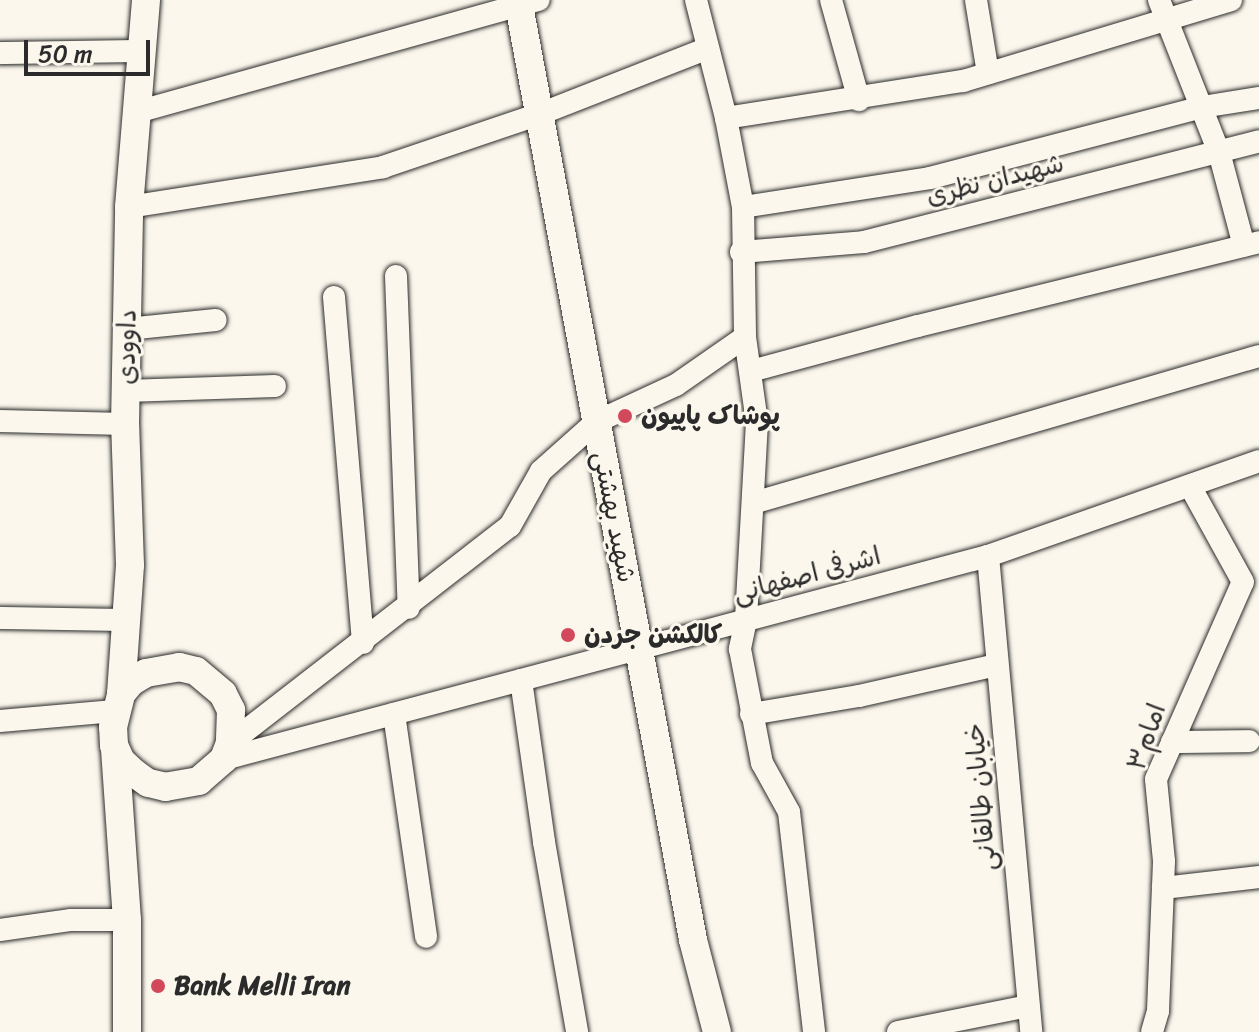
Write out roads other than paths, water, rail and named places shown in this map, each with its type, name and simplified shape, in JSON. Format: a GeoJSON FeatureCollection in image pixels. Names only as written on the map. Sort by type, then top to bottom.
{"type":"FeatureCollection","features":[{"type":"Feature","properties":{"kind":"main road","name":"داوودی"},"geometry":{"type":"LineString","coordinates":[[118,702],[130,565],[125,424],[129,207],[146,0]]}},
{"type":"Feature","properties":{"kind":"main road","name":"شهید بهشتی"},"geometry":{"type":"LineString","coordinates":[[525,2],[540,114],[638,648],[693,940],[717,1032]]}},
{"type":"Feature","properties":{"kind":"main road"},"geometry":{"type":"LineString","coordinates":[[114,745],[121,761],[148,783],[166,787],[199,781],[227,751],[231,710],[223,694],[196,671],[179,667],[146,673],[131,682],[118,702],[114,745],[127,920],[127,1032]]}},
{"type":"Feature","properties":{"kind":"street"},"geometry":{"type":"LineString","coordinates":[[696,0],[726,118],[743,207],[741,252],[745,337],[757,422],[746,620],[740,649],[762,763],[789,812],[814,1032]]}},
{"type":"Feature","properties":{"kind":"street"},"geometry":{"type":"LineString","coordinates":[[831,0],[859,100]]}},
{"type":"Feature","properties":{"kind":"street"},"geometry":{"type":"LineString","coordinates":[[976,0],[988,73]]}},
{"type":"Feature","properties":{"kind":"street"},"geometry":{"type":"LineString","coordinates":[[726,118],[859,100],[988,73],[1163,9],[1231,0]]}},
{"type":"Feature","properties":{"kind":"street"},"geometry":{"type":"LineString","coordinates":[[137,112],[525,2]]}},
{"type":"Feature","properties":{"kind":"street"},"geometry":{"type":"LineString","coordinates":[[751,371],[1251,244],[1163,9]]}},
{"type":"Feature","properties":{"kind":"street"},"geometry":{"type":"LineString","coordinates":[[129,207],[383,167],[540,114],[708,48]]}},
{"type":"Feature","properties":{"kind":"street"},"geometry":{"type":"LineString","coordinates":[[0,53],[142,51]]}},
{"type":"Feature","properties":{"kind":"street"},"geometry":{"type":"LineString","coordinates":[[743,207],[930,178],[1202,107],[1259,98]]}},
{"type":"Feature","properties":{"kind":"street","name":"شهیدان نظری"},"geometry":{"type":"LineString","coordinates":[[741,252],[864,242],[1259,141]]}},
{"type":"Feature","properties":{"kind":"street"},"geometry":{"type":"LineString","coordinates":[[396,276],[409,608]]}},
{"type":"Feature","properties":{"kind":"street"},"geometry":{"type":"LineString","coordinates":[[334,297],[363,643]]}},
{"type":"Feature","properties":{"kind":"street"},"geometry":{"type":"LineString","coordinates":[[127,329],[216,320]]}},
{"type":"Feature","properties":{"kind":"street"},"geometry":{"type":"LineString","coordinates":[[227,751],[510,526],[541,471],[596,422],[676,385],[745,337]]}},
{"type":"Feature","properties":{"kind":"street"},"geometry":{"type":"LineString","coordinates":[[753,503],[1259,356]]}},
{"type":"Feature","properties":{"kind":"street"},"geometry":{"type":"LineString","coordinates":[[126,391],[275,386]]}},
{"type":"Feature","properties":{"kind":"street"},"geometry":{"type":"LineString","coordinates":[[0,421],[125,424]]}},
{"type":"Feature","properties":{"kind":"street","name":"اشرفی اصفهانی"},"geometry":{"type":"LineString","coordinates":[[227,751],[394,714],[988,556],[1259,461]]}},
{"type":"Feature","properties":{"kind":"street","name":"امام۳"},"geometry":{"type":"LineString","coordinates":[[1152,1032],[1158,1011],[1163,888],[1156,779],[1243,582],[1190,486]]}},
{"type":"Feature","properties":{"kind":"street","name":"خیابان طالقانی"},"geometry":{"type":"LineString","coordinates":[[988,556],[1035,1024]]}},
{"type":"Feature","properties":{"kind":"street"},"geometry":{"type":"LineString","coordinates":[[0,618],[127,620]]}},
{"type":"Feature","properties":{"kind":"street"},"geometry":{"type":"LineString","coordinates":[[751,714],[859,696],[997,665]]}},
{"type":"Feature","properties":{"kind":"street"},"geometry":{"type":"LineString","coordinates":[[521,680],[544,842],[577,1032]]}},
{"type":"Feature","properties":{"kind":"street"},"geometry":{"type":"LineString","coordinates":[[0,721],[118,702]]}},
{"type":"Feature","properties":{"kind":"street"},"geometry":{"type":"LineString","coordinates":[[394,714],[426,937]]}},
{"type":"Feature","properties":{"kind":"street"},"geometry":{"type":"LineString","coordinates":[[1172,742],[1249,741]]}},
{"type":"Feature","properties":{"kind":"street"},"geometry":{"type":"LineString","coordinates":[[1163,888],[1259,877]]}},
{"type":"Feature","properties":{"kind":"street"},"geometry":{"type":"LineString","coordinates":[[0,930],[71,920],[127,920]]}},
{"type":"Feature","properties":{"kind":"street"},"geometry":{"type":"LineString","coordinates":[[898,1032],[1035,1024]]}},
{"type":"Feature","properties":{"kind":"place","name":"پوشاک پاپیون"},"geometry":{"type":"Point","coordinates":[625,416]}},
{"type":"Feature","properties":{"kind":"place","name":"کالکشن جردن"},"geometry":{"type":"Point","coordinates":[568,635]}},
{"type":"Feature","properties":{"kind":"place","name":"Bank Melli Iran"},"geometry":{"type":"Point","coordinates":[158,986]}}]}
